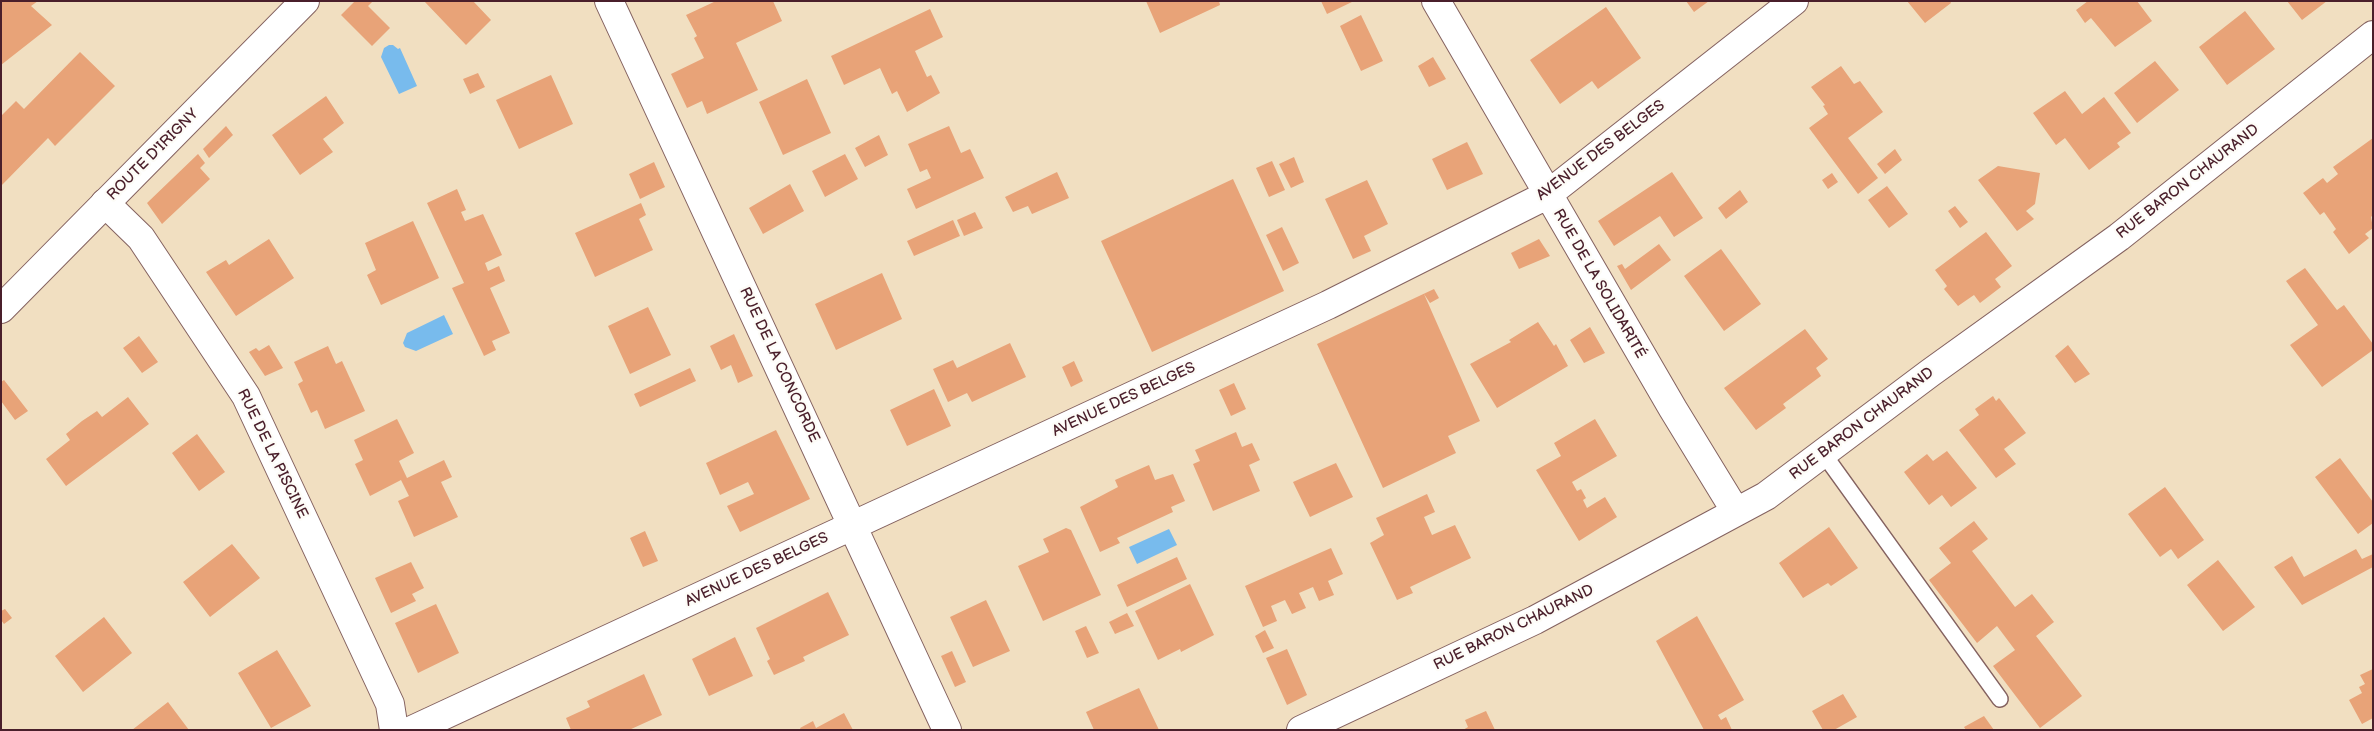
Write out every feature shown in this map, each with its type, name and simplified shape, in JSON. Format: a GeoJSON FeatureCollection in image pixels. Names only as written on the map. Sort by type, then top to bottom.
{"type":"FeatureCollection","features":[{"type":"Feature","properties":{"kind":"street","name":"ROUTE D'IRIGNY"},"geometry":{"type":"LineString","coordinates":[[1,309],[305,1]]}},
{"type":"Feature","properties":{"kind":"street","name":"RUE DE LA CONCORDE"},"geometry":{"type":"LineString","coordinates":[[609,1],[947,730]]}},
{"type":"Feature","properties":{"kind":"street","name":"RUE DE LA SOLIDARITÉ"},"geometry":{"type":"LineString","coordinates":[[1436,1],[1547,195],[1736,512]]}},
{"type":"Feature","properties":{"kind":"street","name":"AVENUE DES BELGES"},"geometry":{"type":"LineString","coordinates":[[412,730],[1328,305],[1547,195],[1794,1]]}},
{"type":"Feature","properties":{"kind":"street","name":"RUE BARON CHAURAND"},"geometry":{"type":"LineString","coordinates":[[1301,730],[1535,620],[1766,496],[2119,238],[2373,35]]}},
{"type":"Feature","properties":{"kind":"street","name":"RUE DE LA PISCINE"},"geometry":{"type":"LineString","coordinates":[[105,203],[141,238],[246,396],[390,704],[394,730]]}},
{"type":"Feature","properties":{"kind":"lane"},"geometry":{"type":"LineString","coordinates":[[1823,453],[2000,699]]}},
{"type":"Feature","properties":{"kind":"water"},"geometry":{"type":"Polygon","coordinates":[[[393,45],[398,49],[400,48],[417,86],[399,94],[381,57],[384,48],[393,45]]]}},
{"type":"Feature","properties":{"kind":"water"},"geometry":{"type":"Polygon","coordinates":[[[444,315],[453,334],[416,351],[405,347],[403,343],[407,333],[444,315]]]}},
{"type":"Feature","properties":{"kind":"water"},"geometry":{"type":"Polygon","coordinates":[[[1169,529],[1177,545],[1137,564],[1129,547],[1169,529]]]}},
{"type":"Feature","properties":{"kind":"building"},"geometry":{"type":"Polygon","coordinates":[[[1,1],[38,1],[31,6],[52,25],[1,65],[1,1]]]}},
{"type":"Feature","properties":{"kind":"building"},"geometry":{"type":"Polygon","coordinates":[[[355,1],[373,1],[368,6],[390,28],[372,46],[341,15],[355,1]]]}},
{"type":"Feature","properties":{"kind":"building"},"geometry":{"type":"Polygon","coordinates":[[[424,1],[473,1],[491,20],[466,45],[424,1]]]}},
{"type":"Feature","properties":{"kind":"building"},"geometry":{"type":"Polygon","coordinates":[[[716,1],[773,1],[782,21],[736,43],[758,90],[707,114],[702,101],[687,108],[671,74],[704,58],[694,38],[697,36],[686,15],[716,1]]]}},
{"type":"Feature","properties":{"kind":"building"},"geometry":{"type":"Polygon","coordinates":[[[1146,1],[1219,1],[1220,5],[1160,33],[1146,1]]]}},
{"type":"Feature","properties":{"kind":"building"},"geometry":{"type":"Polygon","coordinates":[[[1321,1],[1354,1],[1327,14],[1321,1]]]}},
{"type":"Feature","properties":{"kind":"building"},"geometry":{"type":"Polygon","coordinates":[[[1686,1],[1709,1],[1694,12],[1686,1]]]}},
{"type":"Feature","properties":{"kind":"building"},"geometry":{"type":"Polygon","coordinates":[[[1907,1],[1950,1],[1951,3],[1925,23],[1907,1]]]}},
{"type":"Feature","properties":{"kind":"building"},"geometry":{"type":"Polygon","coordinates":[[[2088,1],[2137,1],[2152,21],[2115,47],[2091,18],[2085,23],[2076,10],[2088,1]]]}},
{"type":"Feature","properties":{"kind":"building"},"geometry":{"type":"Polygon","coordinates":[[[2287,1],[2327,1],[2302,20],[2287,1]]]}},
{"type":"Feature","properties":{"kind":"building"},"geometry":{"type":"Polygon","coordinates":[[[1606,7],[1641,58],[1598,89],[1592,81],[1560,104],[1530,60],[1606,7]]]}},
{"type":"Feature","properties":{"kind":"building"},"geometry":{"type":"Polygon","coordinates":[[[930,9],[943,37],[915,51],[927,77],[931,75],[940,93],[907,112],[897,91],[892,94],[880,68],[844,85],[831,56],[930,9]]]}},
{"type":"Feature","properties":{"kind":"building"},"geometry":{"type":"Polygon","coordinates":[[[2245,11],[2275,49],[2227,85],[2199,47],[2245,11]]]}},
{"type":"Feature","properties":{"kind":"building"},"geometry":{"type":"Polygon","coordinates":[[[1361,15],[1383,61],[1361,71],[1340,26],[1361,15]]]}},
{"type":"Feature","properties":{"kind":"building"},"geometry":{"type":"Polygon","coordinates":[[[80,52],[115,86],[55,146],[48,138],[1,186],[1,116],[16,101],[24,109],[80,52]]]}},
{"type":"Feature","properties":{"kind":"building"},"geometry":{"type":"Polygon","coordinates":[[[1433,57],[1446,79],[1429,87],[1418,66],[1433,57]]]}},
{"type":"Feature","properties":{"kind":"building"},"geometry":{"type":"Polygon","coordinates":[[[2155,61],[2179,90],[2137,123],[2114,93],[2155,61]]]}},
{"type":"Feature","properties":{"kind":"building"},"geometry":{"type":"Polygon","coordinates":[[[1841,66],[1854,84],[1860,81],[1883,112],[1848,138],[1878,178],[1858,194],[1809,128],[1828,114],[1823,106],[1825,105],[1811,87],[1841,66]]]}},
{"type":"Feature","properties":{"kind":"building"},"geometry":{"type":"Polygon","coordinates":[[[478,73],[485,87],[470,94],[463,79],[478,73]]]}},
{"type":"Feature","properties":{"kind":"building"},"geometry":{"type":"Polygon","coordinates":[[[551,75],[573,124],[519,149],[496,100],[551,75]]]}},
{"type":"Feature","properties":{"kind":"building"},"geometry":{"type":"Polygon","coordinates":[[[807,79],[831,133],[783,155],[759,102],[807,79]]]}},
{"type":"Feature","properties":{"kind":"building"},"geometry":{"type":"Polygon","coordinates":[[[2065,91],[2082,114],[2104,97],[2131,133],[2117,143],[2120,147],[2089,170],[2065,138],[2056,145],[2033,113],[2065,91]]]}},
{"type":"Feature","properties":{"kind":"building"},"geometry":{"type":"Polygon","coordinates":[[[326,96],[344,123],[323,139],[333,152],[300,175],[272,135],[326,96]]]}},
{"type":"Feature","properties":{"kind":"building"},"geometry":{"type":"Polygon","coordinates":[[[226,126],[233,135],[209,158],[203,149],[226,126]]]}},
{"type":"Feature","properties":{"kind":"building"},"geometry":{"type":"Polygon","coordinates":[[[949,126],[961,153],[970,149],[984,178],[916,209],[907,189],[931,178],[927,169],[920,172],[908,144],[949,126]]]}},
{"type":"Feature","properties":{"kind":"building"},"geometry":{"type":"Polygon","coordinates":[[[879,135],[888,155],[865,167],[855,148],[879,135]]]}},
{"type":"Feature","properties":{"kind":"building"},"geometry":{"type":"Polygon","coordinates":[[[2373,138],[2373,215],[2371,217],[2373,228],[2365,234],[2369,238],[2349,254],[2333,232],[2336,229],[2324,212],[2320,215],[2303,193],[2323,178],[2327,183],[2338,174],[2333,167],[2373,138]]]}},
{"type":"Feature","properties":{"kind":"building"},"geometry":{"type":"Polygon","coordinates":[[[1467,142],[1483,174],[1447,190],[1432,159],[1467,142]]]}},
{"type":"Feature","properties":{"kind":"building"},"geometry":{"type":"Polygon","coordinates":[[[1895,149],[1902,160],[1885,174],[1877,164],[1895,149]]]}},
{"type":"Feature","properties":{"kind":"building"},"geometry":{"type":"Polygon","coordinates":[[[198,154],[205,163],[200,168],[210,179],[162,224],[147,203],[198,154]]]}},
{"type":"Feature","properties":{"kind":"building"},"geometry":{"type":"Polygon","coordinates":[[[845,154],[858,179],[825,197],[812,171],[845,154]]]}},
{"type":"Feature","properties":{"kind":"building"},"geometry":{"type":"Polygon","coordinates":[[[1294,157],[1304,182],[1291,188],[1279,164],[1294,157]]]}},
{"type":"Feature","properties":{"kind":"building"},"geometry":{"type":"Polygon","coordinates":[[[1272,161],[1285,190],[1269,197],[1256,168],[1272,161]]]}},
{"type":"Feature","properties":{"kind":"building"},"geometry":{"type":"Polygon","coordinates":[[[654,162],[665,187],[640,199],[629,174],[654,162]]]}},
{"type":"Feature","properties":{"kind":"building"},"geometry":{"type":"Polygon","coordinates":[[[1998,166],[2040,173],[2035,204],[2026,211],[2034,219],[2017,231],[1978,180],[1998,166]]]}},
{"type":"Feature","properties":{"kind":"building"},"geometry":{"type":"Polygon","coordinates":[[[1057,172],[1069,198],[1032,214],[1028,206],[1013,212],[1005,197],[1057,172]]]}},
{"type":"Feature","properties":{"kind":"building"},"geometry":{"type":"Polygon","coordinates":[[[1672,172],[1703,218],[1674,237],[1660,216],[1614,246],[1598,221],[1672,172]]]}},
{"type":"Feature","properties":{"kind":"building"},"geometry":{"type":"Polygon","coordinates":[[[1832,173],[1838,182],[1828,189],[1822,180],[1832,173]]]}},
{"type":"Feature","properties":{"kind":"building"},"geometry":{"type":"Polygon","coordinates":[[[1233,179],[1284,291],[1152,352],[1101,241],[1233,179]]]}},
{"type":"Feature","properties":{"kind":"building"},"geometry":{"type":"Polygon","coordinates":[[[1367,180],[1388,224],[1364,236],[1371,251],[1353,259],[1325,199],[1367,180]]]}},
{"type":"Feature","properties":{"kind":"building"},"geometry":{"type":"Polygon","coordinates":[[[790,184],[804,211],[763,234],[749,208],[790,184]]]}},
{"type":"Feature","properties":{"kind":"building"},"geometry":{"type":"Polygon","coordinates":[[[1887,186],[1908,214],[1889,228],[1868,200],[1887,186]]]}},
{"type":"Feature","properties":{"kind":"building"},"geometry":{"type":"Polygon","coordinates":[[[457,189],[466,210],[461,212],[465,221],[483,214],[502,255],[485,263],[488,271],[499,266],[505,281],[490,288],[510,333],[492,341],[496,350],[484,356],[452,288],[464,283],[427,203],[457,189]]]}},
{"type":"Feature","properties":{"kind":"building"},"geometry":{"type":"Polygon","coordinates":[[[1740,190],[1748,202],[1726,219],[1718,208],[1740,190]]]}},
{"type":"Feature","properties":{"kind":"building"},"geometry":{"type":"Polygon","coordinates":[[[641,203],[646,215],[639,219],[653,250],[595,277],[575,233],[641,203]]]}},
{"type":"Feature","properties":{"kind":"building"},"geometry":{"type":"Polygon","coordinates":[[[1955,206],[1968,222],[1960,228],[1948,211],[1955,206]]]}},
{"type":"Feature","properties":{"kind":"building"},"geometry":{"type":"Polygon","coordinates":[[[975,212],[983,228],[964,236],[957,220],[975,212]]]}},
{"type":"Feature","properties":{"kind":"building"},"geometry":{"type":"Polygon","coordinates":[[[953,220],[960,236],[914,256],[907,241],[953,220]]]}},
{"type":"Feature","properties":{"kind":"building"},"geometry":{"type":"Polygon","coordinates":[[[413,221],[439,278],[381,305],[367,275],[376,270],[365,243],[413,221]]]}},
{"type":"Feature","properties":{"kind":"building"},"geometry":{"type":"Polygon","coordinates":[[[1282,227],[1299,263],[1283,271],[1266,235],[1282,227]]]}},
{"type":"Feature","properties":{"kind":"building"},"geometry":{"type":"Polygon","coordinates":[[[1986,232],[2012,266],[1995,279],[2001,287],[1980,303],[1974,295],[1958,306],[1944,289],[1947,286],[1935,270],[1986,232]]]}},
{"type":"Feature","properties":{"kind":"building"},"geometry":{"type":"Polygon","coordinates":[[[269,239],[294,278],[236,316],[206,272],[226,260],[229,265],[269,239]]]}},
{"type":"Feature","properties":{"kind":"building"},"geometry":{"type":"Polygon","coordinates":[[[1539,239],[1550,256],[1519,269],[1511,253],[1539,239]]]}},
{"type":"Feature","properties":{"kind":"building"},"geometry":{"type":"Polygon","coordinates":[[[1659,244],[1671,260],[1631,290],[1617,266],[1622,264],[1625,269],[1659,244]]]}},
{"type":"Feature","properties":{"kind":"building"},"geometry":{"type":"Polygon","coordinates":[[[1721,249],[1761,304],[1724,331],[1684,276],[1721,249]]]}},
{"type":"Feature","properties":{"kind":"building"},"geometry":{"type":"Polygon","coordinates":[[[2305,268],[2337,310],[2344,305],[2373,344],[2373,350],[2322,387],[2290,345],[2318,325],[2286,281],[2305,268]]]}},
{"type":"Feature","properties":{"kind":"building"},"geometry":{"type":"Polygon","coordinates":[[[882,273],[902,319],[836,350],[815,304],[882,273]]]}},
{"type":"Feature","properties":{"kind":"building"},"geometry":{"type":"Polygon","coordinates":[[[1434,289],[1439,298],[1430,303],[1424,294],[1480,421],[1448,436],[1456,453],[1383,488],[1317,344],[1434,289]]]}},
{"type":"Feature","properties":{"kind":"building"},"geometry":{"type":"Polygon","coordinates":[[[648,307],[671,355],[630,374],[608,326],[648,307]]]}},
{"type":"Feature","properties":{"kind":"building"},"geometry":{"type":"Polygon","coordinates":[[[1538,322],[1554,346],[1556,344],[1568,366],[1497,408],[1470,364],[1511,342],[1509,340],[1538,322]]]}},
{"type":"Feature","properties":{"kind":"building"},"geometry":{"type":"Polygon","coordinates":[[[1590,327],[1605,353],[1584,363],[1570,340],[1590,327]]]}},
{"type":"Feature","properties":{"kind":"building"},"geometry":{"type":"Polygon","coordinates":[[[1805,329],[1828,359],[1816,368],[1821,376],[1783,404],[1786,408],[1756,430],[1724,388],[1805,329]]]}},
{"type":"Feature","properties":{"kind":"building"},"geometry":{"type":"Polygon","coordinates":[[[734,334],[753,376],[738,383],[731,365],[721,370],[710,346],[734,334]]]}},
{"type":"Feature","properties":{"kind":"building"},"geometry":{"type":"Polygon","coordinates":[[[139,336],[158,362],[142,373],[123,348],[139,336]]]}},
{"type":"Feature","properties":{"kind":"building"},"geometry":{"type":"Polygon","coordinates":[[[1010,343],[1026,377],[972,402],[967,393],[948,402],[933,369],[953,360],[957,368],[1010,343]]]}},
{"type":"Feature","properties":{"kind":"building"},"geometry":{"type":"Polygon","coordinates":[[[269,345],[283,368],[265,376],[249,352],[256,348],[259,351],[269,345]]]}},
{"type":"Feature","properties":{"kind":"building"},"geometry":{"type":"Polygon","coordinates":[[[2068,345],[2090,374],[2075,383],[2055,356],[2068,345]]]}},
{"type":"Feature","properties":{"kind":"building"},"geometry":{"type":"Polygon","coordinates":[[[328,346],[336,364],[342,361],[365,411],[325,429],[317,410],[311,413],[298,384],[303,381],[294,362],[328,346]]]}},
{"type":"Feature","properties":{"kind":"building"},"geometry":{"type":"Polygon","coordinates":[[[1074,361],[1083,381],[1071,387],[1062,367],[1074,361]]]}},
{"type":"Feature","properties":{"kind":"building"},"geometry":{"type":"Polygon","coordinates":[[[690,368],[696,381],[640,407],[634,394],[690,368]]]}},
{"type":"Feature","properties":{"kind":"building"},"geometry":{"type":"Polygon","coordinates":[[[4,380],[28,411],[15,420],[1,401],[1,382],[4,380]]]}},
{"type":"Feature","properties":{"kind":"building"},"geometry":{"type":"Polygon","coordinates":[[[1234,383],[1246,409],[1231,416],[1219,390],[1234,383]]]}},
{"type":"Feature","properties":{"kind":"building"},"geometry":{"type":"Polygon","coordinates":[[[934,389],[951,426],[907,446],[890,410],[934,389]]]}},
{"type":"Feature","properties":{"kind":"building"},"geometry":{"type":"Polygon","coordinates":[[[1993,396],[1996,401],[1999,398],[2026,433],[2004,449],[2016,464],[1996,478],[1959,430],[1979,415],[1975,409],[1993,396]]]}},
{"type":"Feature","properties":{"kind":"building"},"geometry":{"type":"Polygon","coordinates":[[[128,397],[149,424],[66,486],[46,459],[70,440],[66,434],[82,421],[97,411],[102,417],[128,397]]]}},
{"type":"Feature","properties":{"kind":"building"},"geometry":{"type":"Polygon","coordinates":[[[397,419],[414,453],[399,461],[407,478],[444,460],[452,477],[441,482],[458,517],[414,537],[398,501],[409,496],[401,480],[370,496],[355,464],[363,460],[354,440],[397,419]]]}},
{"type":"Feature","properties":{"kind":"building"},"geometry":{"type":"Polygon","coordinates":[[[1595,419],[1617,456],[1572,482],[1577,491],[1581,489],[1586,498],[1583,500],[1587,508],[1605,497],[1617,517],[1579,541],[1536,470],[1561,456],[1554,443],[1595,419]]]}},
{"type":"Feature","properties":{"kind":"building"},"geometry":{"type":"Polygon","coordinates":[[[776,430],[810,499],[740,532],[727,506],[754,494],[748,482],[720,495],[706,463],[776,430]]]}},
{"type":"Feature","properties":{"kind":"building"},"geometry":{"type":"Polygon","coordinates":[[[1236,432],[1242,447],[1252,443],[1260,460],[1249,465],[1260,491],[1213,511],[1193,464],[1200,461],[1195,450],[1236,432]]]}},
{"type":"Feature","properties":{"kind":"building"},"geometry":{"type":"Polygon","coordinates":[[[197,434],[225,472],[199,491],[172,453],[197,434]]]}},
{"type":"Feature","properties":{"kind":"building"},"geometry":{"type":"Polygon","coordinates":[[[1947,451],[1977,488],[1951,507],[1942,495],[1929,505],[1904,472],[1927,454],[1933,461],[1947,451]]]}},
{"type":"Feature","properties":{"kind":"building"},"geometry":{"type":"Polygon","coordinates":[[[2340,458],[2373,502],[2373,523],[2358,534],[2315,477],[2340,458]]]}},
{"type":"Feature","properties":{"kind":"building"},"geometry":{"type":"Polygon","coordinates":[[[1336,463],[1353,497],[1310,517],[1293,482],[1336,463]]]}},
{"type":"Feature","properties":{"kind":"building"},"geometry":{"type":"Polygon","coordinates":[[[1149,465],[1155,480],[1173,474],[1185,501],[1171,507],[1173,512],[1117,538],[1120,543],[1100,552],[1080,507],[1118,487],[1115,480],[1149,465]]]}},
{"type":"Feature","properties":{"kind":"building"},"geometry":{"type":"Polygon","coordinates":[[[2165,487],[2204,540],[2178,559],[2171,549],[2160,557],[2128,514],[2165,487]]]}},
{"type":"Feature","properties":{"kind":"building"},"geometry":{"type":"Polygon","coordinates":[[[1427,494],[1435,512],[1424,517],[1432,535],[1455,525],[1471,558],[1410,587],[1413,593],[1397,600],[1370,543],[1384,535],[1376,518],[1427,494]]]}},
{"type":"Feature","properties":{"kind":"building"},"geometry":{"type":"Polygon","coordinates":[[[1974,521],[1988,539],[1972,551],[2015,607],[2032,594],[2054,622],[2036,636],[2082,696],[2040,728],[1993,666],[2015,650],[1997,626],[1977,643],[1929,580],[1951,563],[1939,548],[1974,521]]]}},
{"type":"Feature","properties":{"kind":"building"},"geometry":{"type":"Polygon","coordinates":[[[1829,527],[1858,568],[1831,586],[1828,583],[1803,598],[1779,563],[1829,527]]]}},
{"type":"Feature","properties":{"kind":"building"},"geometry":{"type":"Polygon","coordinates":[[[1066,528],[1071,530],[1101,595],[1043,621],[1018,566],[1049,552],[1043,539],[1066,528]]]}},
{"type":"Feature","properties":{"kind":"building"},"geometry":{"type":"Polygon","coordinates":[[[645,531],[658,561],[643,567],[630,538],[645,531]]]}},
{"type":"Feature","properties":{"kind":"building"},"geometry":{"type":"Polygon","coordinates":[[[232,544],[260,578],[210,617],[183,582],[232,544]]]}},
{"type":"Feature","properties":{"kind":"building"},"geometry":{"type":"Polygon","coordinates":[[[1331,548],[1343,574],[1328,581],[1334,595],[1319,601],[1313,587],[1299,593],[1306,608],[1292,614],[1285,600],[1271,606],[1277,621],[1263,627],[1245,586],[1331,548]]]}},
{"type":"Feature","properties":{"kind":"building"},"geometry":{"type":"Polygon","coordinates":[[[2356,549],[2362,559],[2373,554],[2373,567],[2302,605],[2274,567],[2292,556],[2304,577],[2356,549]]]}},
{"type":"Feature","properties":{"kind":"building"},"geometry":{"type":"Polygon","coordinates":[[[1177,557],[1187,579],[1127,607],[1117,585],[1177,557]]]}},
{"type":"Feature","properties":{"kind":"building"},"geometry":{"type":"Polygon","coordinates":[[[2218,560],[2255,607],[2223,631],[2187,585],[2218,560]]]}},
{"type":"Feature","properties":{"kind":"building"},"geometry":{"type":"Polygon","coordinates":[[[411,562],[424,588],[412,594],[416,601],[391,613],[375,578],[411,562]]]}},
{"type":"Feature","properties":{"kind":"building"},"geometry":{"type":"Polygon","coordinates":[[[1190,584],[1214,635],[1181,652],[1180,649],[1158,660],[1135,611],[1190,584]]]}},
{"type":"Feature","properties":{"kind":"building"},"geometry":{"type":"Polygon","coordinates":[[[828,592],[849,635],[803,657],[805,661],[774,675],[767,661],[770,659],[756,628],[828,592]]]}},
{"type":"Feature","properties":{"kind":"building"},"geometry":{"type":"Polygon","coordinates":[[[986,600],[1010,651],[973,667],[950,617],[986,600]]]}},
{"type":"Feature","properties":{"kind":"building"},"geometry":{"type":"Polygon","coordinates":[[[436,604],[459,653],[418,673],[395,623],[436,604]]]}},
{"type":"Feature","properties":{"kind":"building"},"geometry":{"type":"Polygon","coordinates":[[[5,609],[12,618],[4,624],[1,620],[1,611],[5,609]]]}},
{"type":"Feature","properties":{"kind":"building"},"geometry":{"type":"Polygon","coordinates":[[[1127,613],[1134,626],[1115,634],[1109,622],[1127,613]]]}},
{"type":"Feature","properties":{"kind":"building"},"geometry":{"type":"Polygon","coordinates":[[[1697,616],[1744,700],[1718,715],[1721,720],[1726,717],[1732,730],[1704,730],[1656,641],[1697,616]]]}},
{"type":"Feature","properties":{"kind":"building"},"geometry":{"type":"Polygon","coordinates":[[[104,617],[132,653],[83,692],[55,656],[104,617]]]}},
{"type":"Feature","properties":{"kind":"building"},"geometry":{"type":"Polygon","coordinates":[[[1086,626],[1099,653],[1087,658],[1075,631],[1086,626]]]}},
{"type":"Feature","properties":{"kind":"building"},"geometry":{"type":"Polygon","coordinates":[[[1265,630],[1274,648],[1263,653],[1255,636],[1265,630]]]}},
{"type":"Feature","properties":{"kind":"building"},"geometry":{"type":"Polygon","coordinates":[[[735,637],[753,676],[709,696],[692,659],[735,637]]]}},
{"type":"Feature","properties":{"kind":"building"},"geometry":{"type":"Polygon","coordinates":[[[1287,649],[1307,695],[1287,705],[1266,658],[1287,649]]]}},
{"type":"Feature","properties":{"kind":"building"},"geometry":{"type":"Polygon","coordinates":[[[277,650],[311,706],[271,728],[238,673],[277,650]]]}},
{"type":"Feature","properties":{"kind":"building"},"geometry":{"type":"Polygon","coordinates":[[[952,651],[966,682],[955,687],[941,656],[952,651]]]}},
{"type":"Feature","properties":{"kind":"building"},"geometry":{"type":"Polygon","coordinates":[[[2373,669],[2373,718],[2362,724],[2349,700],[2362,693],[2359,687],[2365,684],[2360,675],[2373,669]]]}},
{"type":"Feature","properties":{"kind":"building"},"geometry":{"type":"Polygon","coordinates":[[[644,674],[662,715],[629,730],[571,730],[566,718],[590,707],[587,701],[644,674]]]}},
{"type":"Feature","properties":{"kind":"building"},"geometry":{"type":"Polygon","coordinates":[[[1139,688],[1159,730],[1094,730],[1086,712],[1139,688]]]}},
{"type":"Feature","properties":{"kind":"building"},"geometry":{"type":"Polygon","coordinates":[[[1843,694],[1857,717],[1834,730],[1823,730],[1812,711],[1843,694]]]}},
{"type":"Feature","properties":{"kind":"building"},"geometry":{"type":"Polygon","coordinates":[[[168,702],[189,730],[132,730],[168,702]]]}},
{"type":"Feature","properties":{"kind":"building"},"geometry":{"type":"Polygon","coordinates":[[[1486,711],[1495,730],[1463,730],[1468,727],[1465,720],[1486,711]]]}},
{"type":"Feature","properties":{"kind":"building"},"geometry":{"type":"Polygon","coordinates":[[[844,713],[853,730],[801,730],[800,728],[813,721],[816,728],[844,713]]]}},
{"type":"Feature","properties":{"kind":"building"},"geometry":{"type":"Polygon","coordinates":[[[1984,716],[1994,730],[1966,730],[1964,727],[1984,716]]]}}]}
